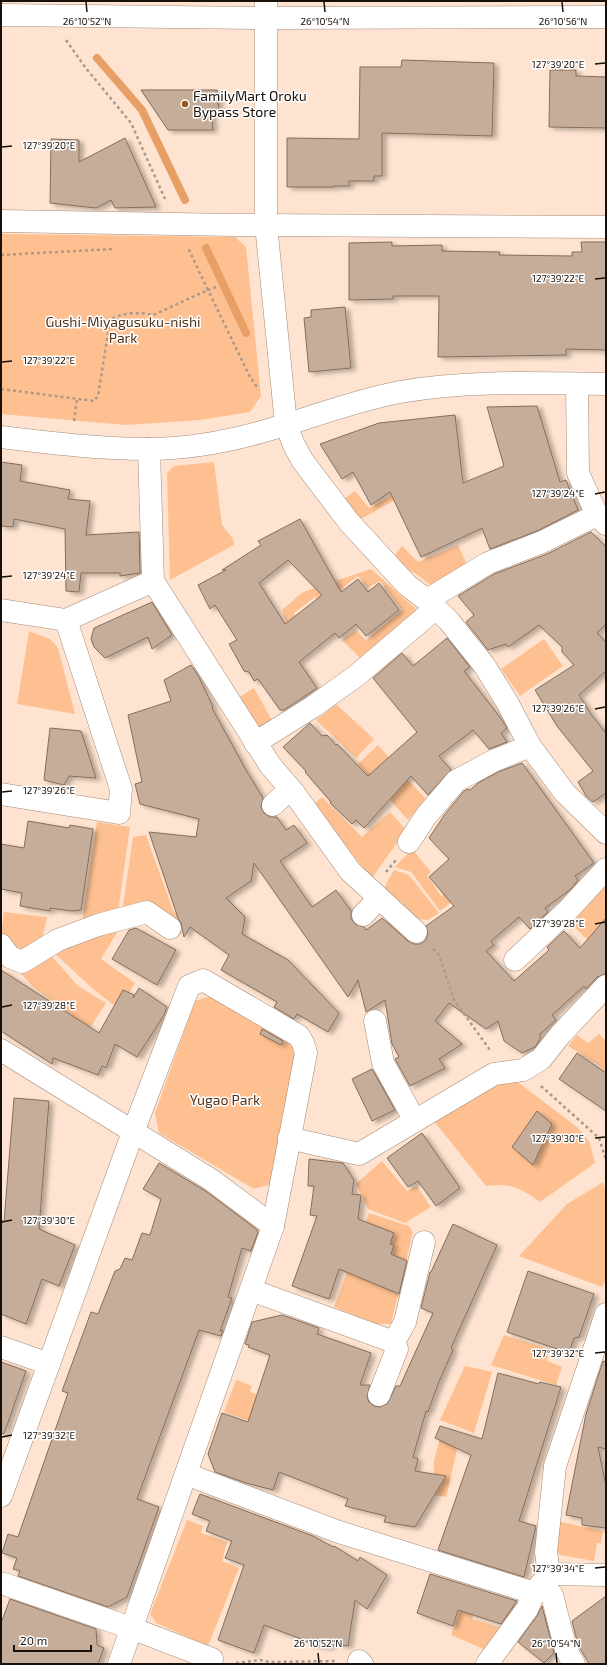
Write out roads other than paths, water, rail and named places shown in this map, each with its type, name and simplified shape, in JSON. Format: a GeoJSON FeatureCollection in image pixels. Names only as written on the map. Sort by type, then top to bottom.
{"type":"FeatureCollection","features":[{"type":"Feature","properties":{"kind":"main road"},"geometry":{"type":"LineString","coordinates":[[266,10],[266,225],[286,424],[293,443],[302,460],[349,522],[407,585],[449,621],[484,665],[507,702],[530,746],[564,793],[606,832]]}},
{"type":"Feature","properties":{"kind":"main road"},"geometry":{"type":"LineString","coordinates":[[1,15],[49,17],[266,10],[606,18]]}},
{"type":"Feature","properties":{"kind":"main road"},"geometry":{"type":"LineString","coordinates":[[1,221],[180,232],[266,225],[606,226]]}},
{"type":"Feature","properties":{"kind":"main road"},"geometry":{"type":"LineString","coordinates":[[255,743],[314,706],[356,676],[431,604],[488,563],[602,520],[578,474],[577,384]]}},
{"type":"Feature","properties":{"kind":"main road"},"geometry":{"type":"LineString","coordinates":[[1,437],[66,444],[149,449],[180,447],[260,432],[362,401],[400,392],[438,387],[606,384]]}},
{"type":"Feature","properties":{"kind":"main road"},"geometry":{"type":"LineString","coordinates":[[149,449],[153,581],[270,766],[290,789],[350,871],[416,932]]}},
{"type":"Feature","properties":{"kind":"main road"},"geometry":{"type":"LineString","coordinates":[[1,610],[66,620],[153,581]]}},
{"type":"Feature","properties":{"kind":"main road"},"geometry":{"type":"LineString","coordinates":[[1,794],[119,813],[121,789],[66,620]]}},
{"type":"Feature","properties":{"kind":"main road"},"geometry":{"type":"LineString","coordinates":[[409,842],[426,816],[456,781],[493,761],[530,746]]}},
{"type":"Feature","properties":{"kind":"main road"},"geometry":{"type":"LineString","coordinates":[[272,805],[290,789]]}},
{"type":"Feature","properties":{"kind":"main road"},"geometry":{"type":"LineString","coordinates":[[515,960],[568,910],[606,870]]}},
{"type":"Feature","properties":{"kind":"main road"},"geometry":{"type":"LineString","coordinates":[[363,915],[374,894]]}},
{"type":"Feature","properties":{"kind":"main road"},"geometry":{"type":"LineString","coordinates":[[1,945],[10,957],[22,962],[65,938],[98,925],[147,912],[170,928]]}},
{"type":"Feature","properties":{"kind":"main road"},"geometry":{"type":"LineString","coordinates":[[1,1496],[133,1132],[190,986],[203,980],[299,1036],[306,1053],[273,1226],[118,1664]]}},
{"type":"Feature","properties":{"kind":"main road"},"geometry":{"type":"LineString","coordinates":[[289,1138],[359,1154],[494,1074],[513,1072],[541,1059],[560,1035],[606,986]]}},
{"type":"Feature","properties":{"kind":"main road"},"geometry":{"type":"LineString","coordinates":[[374,1021],[383,1063],[415,1121]]}},
{"type":"Feature","properties":{"kind":"main road"},"geometry":{"type":"LineString","coordinates":[[1,1050],[210,1179],[273,1226]]}},
{"type":"Feature","properties":{"kind":"main road"},"geometry":{"type":"LineString","coordinates":[[394,1342],[405,1322],[424,1242]]}},
{"type":"Feature","properties":{"kind":"main road"},"geometry":{"type":"LineString","coordinates":[[251,1290],[394,1342],[397,1349],[378,1395]]}},
{"type":"Feature","properties":{"kind":"main road"},"geometry":{"type":"LineString","coordinates":[[487,1664],[526,1609],[541,1584],[546,1552],[554,1466],[606,1314]]}},
{"type":"Feature","properties":{"kind":"main road"},"geometry":{"type":"LineString","coordinates":[[1,1347],[49,1364]]}},
{"type":"Feature","properties":{"kind":"main road"},"geometry":{"type":"LineString","coordinates":[[186,1474],[339,1532],[541,1584],[606,1575]]}},
{"type":"Feature","properties":{"kind":"main road"},"geometry":{"type":"LineString","coordinates":[[1,1583],[131,1628],[221,1662]]}},
{"type":"Feature","properties":{"kind":"main road"},"geometry":{"type":"LineString","coordinates":[[541,1584],[552,1595],[566,1650],[574,1664]]}},
{"type":"Feature","properties":{"kind":"waterway"},"geometry":{"type":"LineString","coordinates":[[97,58],[142,110],[185,200]]}},
{"type":"Feature","properties":{"kind":"waterway"},"geometry":{"type":"LineString","coordinates":[[206,248],[246,333]]}},
{"type":"Feature","properties":{"kind":"place","name":"FamilyMart Oroku Bypass Store"},"geometry":{"type":"Point","coordinates":[185,104]}},
{"type":"Feature","properties":{"kind":"park label","name":"Gushi-Miyagusuku-nishi Park"},"geometry":{"type":"Point","coordinates":[123,330]}},
{"type":"Feature","properties":{"kind":"park label","name":"Yugao Park"},"geometry":{"type":"Point","coordinates":[225,1100]}}]}
